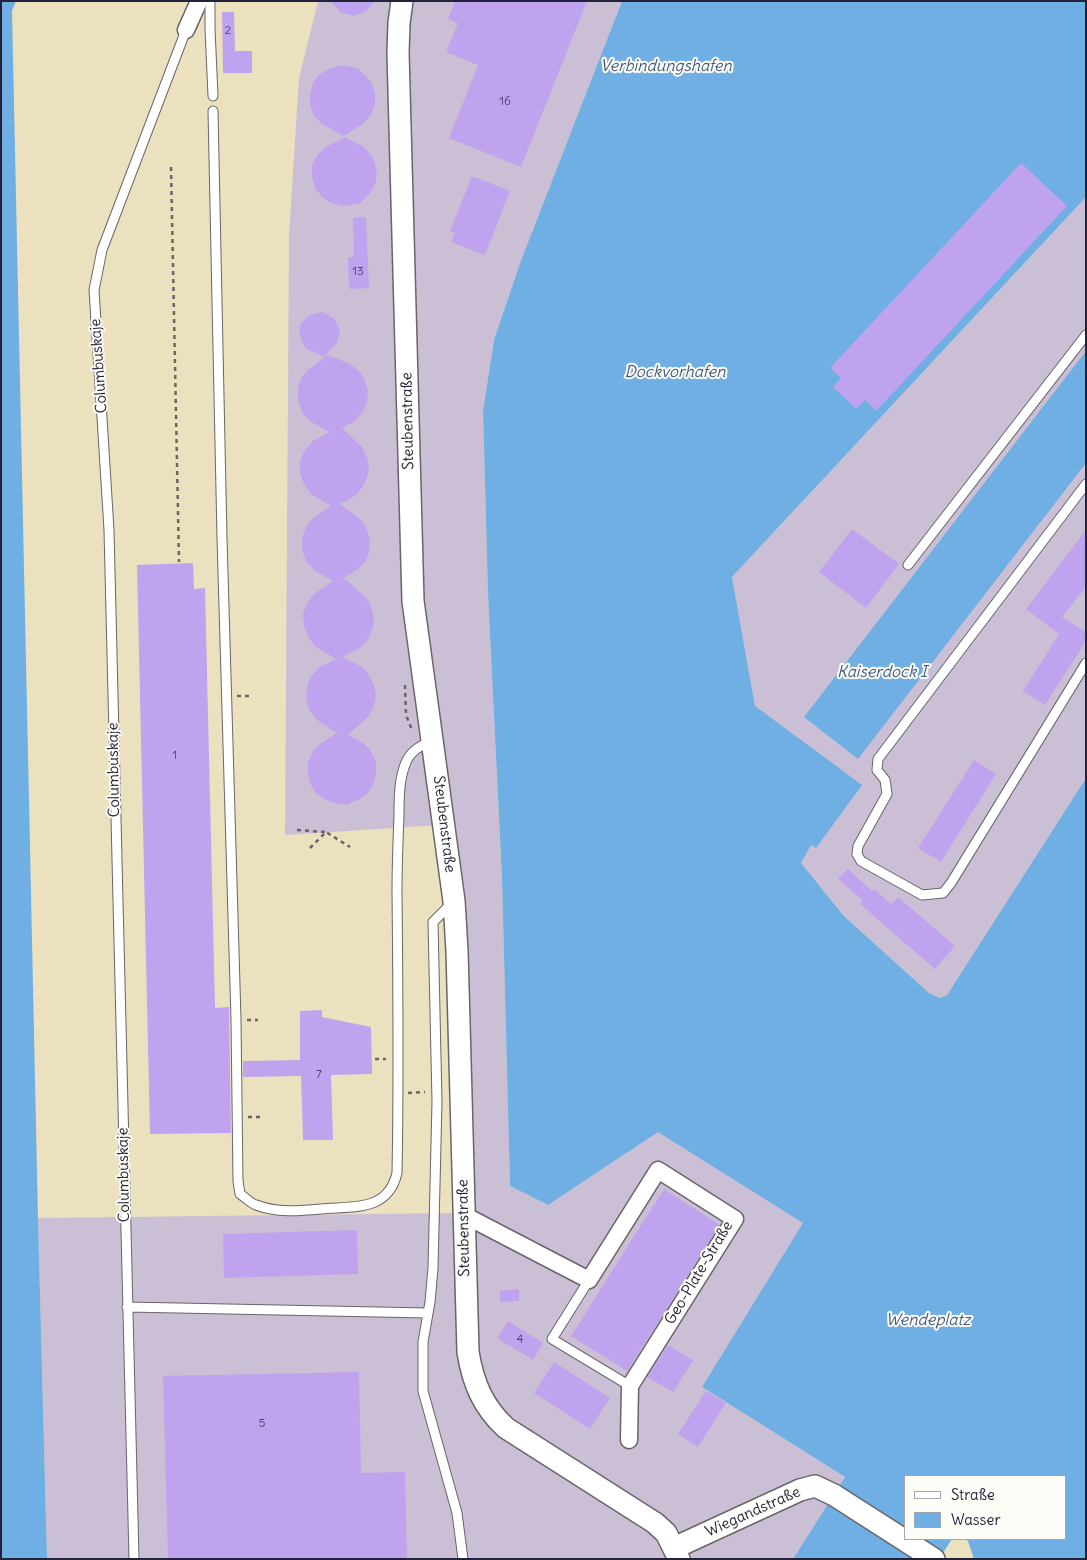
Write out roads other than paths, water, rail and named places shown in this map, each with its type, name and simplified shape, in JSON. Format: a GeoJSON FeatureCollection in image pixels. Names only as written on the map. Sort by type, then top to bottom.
{"type":"FeatureCollection","features":[{"type":"Feature","properties":{"kind":"street","name":"Columbuskaje"},"geometry":{"type":"LineString","coordinates":[[186,30],[199,1]]}},
{"type":"Feature","properties":{"kind":"street","name":"Steubenstraße"},"geometry":{"type":"LineString","coordinates":[[402,1],[398,53],[413,601],[454,901],[458,951],[468,1352],[471,1370],[476,1387],[484,1403],[494,1417],[506,1428],[655,1523],[666,1533],[676,1553]]}},
{"type":"Feature","properties":{"kind":"street","name":"Geo-Plate-Straße"},"geometry":{"type":"LineString","coordinates":[[589,1280],[658,1170],[735,1218],[630,1386]]}},
{"type":"Feature","properties":{"kind":"street"},"geometry":{"type":"LineString","coordinates":[[464,1215],[589,1280]]}},
{"type":"Feature","properties":{"kind":"street"},"geometry":{"type":"LineString","coordinates":[[629,1440],[630,1386]]}},
{"type":"Feature","properties":{"kind":"street","name":"Wiegandstraße"},"geometry":{"type":"LineString","coordinates":[[676,1553],[800,1490],[815,1486],[934,1559]]}},
{"type":"Feature","properties":{"kind":"lane"},"geometry":{"type":"LineString","coordinates":[[210,1],[213,96]]}},
{"type":"Feature","properties":{"kind":"lane","name":"Columbuskaje"},"geometry":{"type":"LineString","coordinates":[[134,1559],[109,530],[94,290],[102,250],[186,30]]}},
{"type":"Feature","properties":{"kind":"lane"},"geometry":{"type":"LineString","coordinates":[[213,111],[222,538],[236,1020],[238,1181],[240,1194],[254,1205],[280,1210],[358,1208],[371,1204],[389,1191],[395,1182],[398,1172],[400,1094],[397,845],[400,789],[406,762],[412,753],[418,747],[433,740]]}},
{"type":"Feature","properties":{"kind":"lane"},"geometry":{"type":"LineString","coordinates":[[908,565],[1086,335]]}},
{"type":"Feature","properties":{"kind":"lane"},"geometry":{"type":"LineString","coordinates":[[1086,484],[878,759],[877,770],[885,780],[887,794],[858,846],[857,854],[862,861],[922,895],[943,893],[1086,664]]}},
{"type":"Feature","properties":{"kind":"lane"},"geometry":{"type":"LineString","coordinates":[[454,901],[433,922],[437,1102],[433,1268],[423,1342],[423,1390],[457,1513],[463,1559]]}},
{"type":"Feature","properties":{"kind":"lane","name":"Geo-Plate-Straße"},"geometry":{"type":"LineString","coordinates":[[589,1280],[552,1339],[630,1386]]}},
{"type":"Feature","properties":{"kind":"lane"},"geometry":{"type":"LineString","coordinates":[[127,1307],[428,1313]]}},
{"type":"Feature","properties":{"kind":"water"},"geometry":{"type":"Polygon","coordinates":[[[1,1],[16,1],[12,11],[47,1559],[1,1559],[1,1]]]}},
{"type":"Feature","properties":{"kind":"water","name":"Dockvorhafen"},"geometry":{"type":"Polygon","coordinates":[[[622,1],[1086,1],[1086,197],[732,577],[755,706],[862,785],[816,848],[811,845],[801,863],[844,916],[929,993],[940,998],[947,995],[1086,778],[1086,1559],[974,1559],[966,1540],[1067,1540],[1067,1475],[904,1475],[904,1540],[951,1540],[939,1559],[793,1559],[845,1477],[702,1387],[803,1223],[658,1132],[548,1205],[510,1186],[502,879],[488,594],[483,411],[494,340],[520,263],[622,1]]]}},
{"type":"Feature","properties":{"kind":"water","name":"Kaiserdock I"},"geometry":{"type":"Polygon","coordinates":[[[1086,351],[1086,463],[858,759],[804,717],[1086,351]]]}},
{"type":"Feature","properties":{"kind":"water label","name":"Verbindungshafen"},"geometry":{"type":"Point","coordinates":[666,66]}},
{"type":"Feature","properties":{"kind":"water label","name":"Wendeplatz"},"geometry":{"type":"Point","coordinates":[928,1320]}}]}
